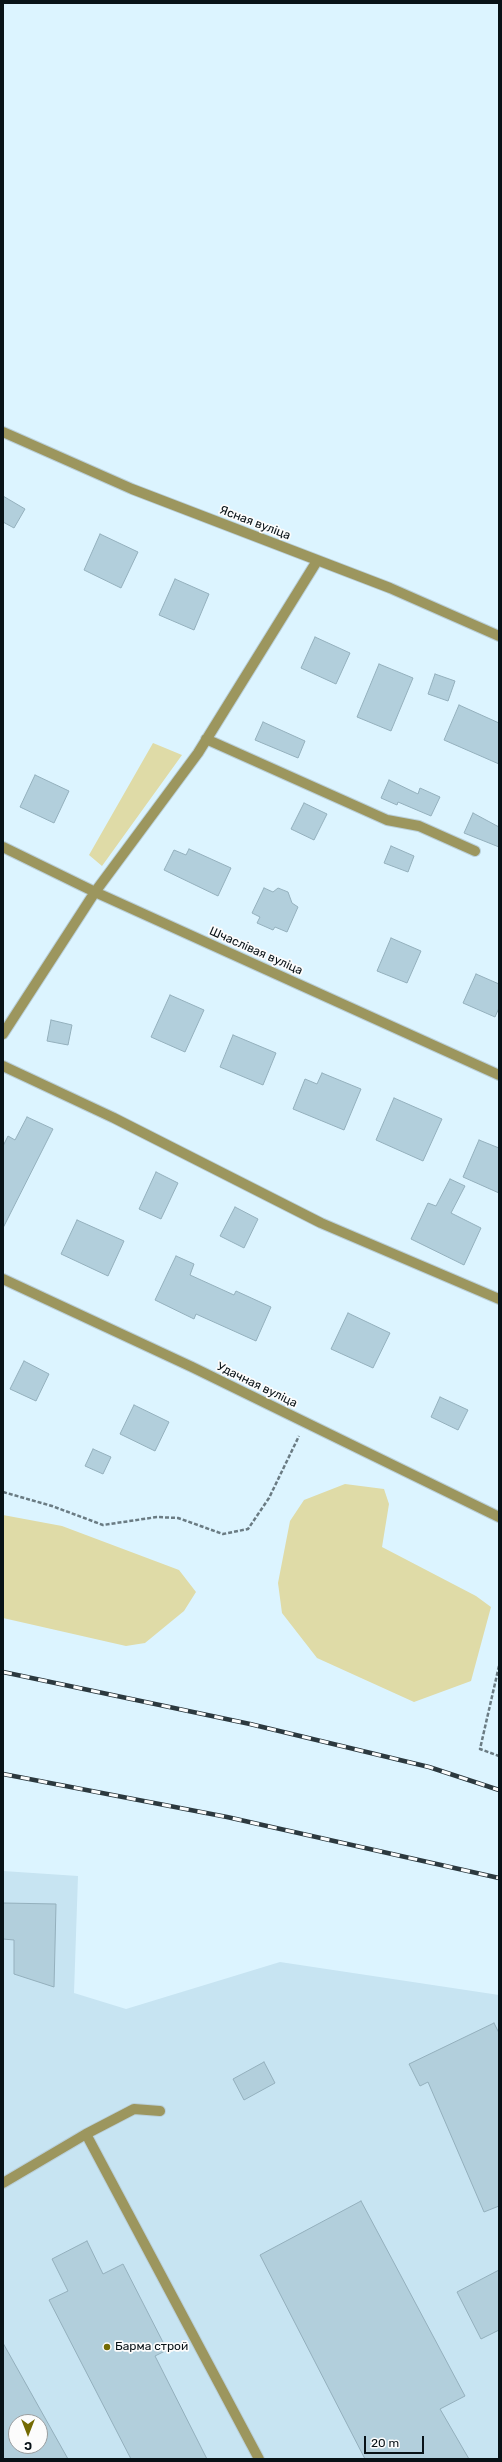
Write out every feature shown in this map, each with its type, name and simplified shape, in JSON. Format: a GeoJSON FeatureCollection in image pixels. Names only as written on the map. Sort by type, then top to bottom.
{"type":"FeatureCollection","features":[{"type":"Feature","properties":{"kind":"street","name":"Ясная вуліца"},"geometry":{"type":"LineString","coordinates":[[3,432],[132,490],[390,588],[499,636]]}},
{"type":"Feature","properties":{"kind":"street"},"geometry":{"type":"LineString","coordinates":[[3,1034],[95,892],[206,739],[317,561]]}},
{"type":"Feature","properties":{"kind":"street"},"geometry":{"type":"LineString","coordinates":[[206,739],[387,820],[419,826],[475,851]]}},
{"type":"Feature","properties":{"kind":"street","name":"Шчаслівая вуліца"},"geometry":{"type":"LineString","coordinates":[[3,847],[95,892],[499,1075]]}},
{"type":"Feature","properties":{"kind":"street"},"geometry":{"type":"LineString","coordinates":[[3,1066],[114,1118],[321,1223],[499,1299]]}},
{"type":"Feature","properties":{"kind":"street","name":"Удачная вуліца"},"geometry":{"type":"LineString","coordinates":[[3,1279],[499,1517]]}},
{"type":"Feature","properties":{"kind":"street"},"geometry":{"type":"LineString","coordinates":[[3,2183],[86,2134],[134,2109],[160,2111]]}},
{"type":"Feature","properties":{"kind":"street"},"geometry":{"type":"LineString","coordinates":[[86,2134],[259,2459]]}},
{"type":"Feature","properties":{"kind":"path"},"geometry":{"type":"LineString","coordinates":[[3,1492],[52,1506],[103,1525],[157,1517],[178,1518],[223,1534],[248,1529],[269,1498],[305,1423]]}},
{"type":"Feature","properties":{"kind":"path"},"geometry":{"type":"LineString","coordinates":[[499,1666],[480,1749],[499,1756]]}},
{"type":"Feature","properties":{"kind":"shaded area"},"geometry":{"type":"Polygon","coordinates":[[[153,743],[182,755],[102,866],[89,855],[153,743]]]}},
{"type":"Feature","properties":{"kind":"shaded area"},"geometry":{"type":"Polygon","coordinates":[[[345,1484],[384,1489],[389,1504],[382,1547],[476,1596],[491,1607],[471,1681],[414,1702],[317,1658],[282,1613],[278,1583],[290,1521],[304,1500],[345,1484]]]}},
{"type":"Feature","properties":{"kind":"shaded area"},"geometry":{"type":"Polygon","coordinates":[[[3,1515],[62,1526],[179,1570],[196,1592],[184,1611],[145,1643],[126,1646],[3,1618],[3,1515]]]}},
{"type":"Feature","properties":{"kind":"shaded area"},"geometry":{"type":"Polygon","coordinates":[[[3,1871],[78,1876],[74,1993],[126,2009],[280,1962],[499,1995],[499,2459],[3,2459],[3,1871]]]}},
{"type":"Feature","properties":{"kind":"building"},"geometry":{"type":"Polygon","coordinates":[[[3,496],[25,509],[14,528],[3,522],[3,496]]]}},
{"type":"Feature","properties":{"kind":"building"},"geometry":{"type":"Polygon","coordinates":[[[100,534],[138,552],[121,588],[84,570],[100,534]]]}},
{"type":"Feature","properties":{"kind":"building"},"geometry":{"type":"Polygon","coordinates":[[[175,579],[209,594],[194,630],[159,615],[175,579]]]}},
{"type":"Feature","properties":{"kind":"building"},"geometry":{"type":"Polygon","coordinates":[[[315,637],[350,653],[336,684],[301,668],[315,637]]]}},
{"type":"Feature","properties":{"kind":"building"},"geometry":{"type":"Polygon","coordinates":[[[379,664],[413,678],[391,731],[357,717],[379,664]]]}},
{"type":"Feature","properties":{"kind":"building"},"geometry":{"type":"Polygon","coordinates":[[[435,674],[455,681],[448,701],[428,694],[435,674]]]}},
{"type":"Feature","properties":{"kind":"building"},"geometry":{"type":"Polygon","coordinates":[[[459,705],[499,723],[499,764],[444,740],[459,705]]]}},
{"type":"Feature","properties":{"kind":"building"},"geometry":{"type":"Polygon","coordinates":[[[263,722],[305,741],[298,758],[255,740],[263,722]]]}},
{"type":"Feature","properties":{"kind":"building"},"geometry":{"type":"Polygon","coordinates":[[[35,775],[69,791],[54,823],[20,807],[35,775]]]}},
{"type":"Feature","properties":{"kind":"building"},"geometry":{"type":"Polygon","coordinates":[[[389,780],[418,794],[420,788],[440,797],[431,816],[398,802],[397,805],[381,798],[389,780]]]}},
{"type":"Feature","properties":{"kind":"building"},"geometry":{"type":"Polygon","coordinates":[[[304,803],[327,814],[314,840],[291,829],[304,803]]]}},
{"type":"Feature","properties":{"kind":"building"},"geometry":{"type":"Polygon","coordinates":[[[473,813],[499,827],[499,847],[464,833],[473,813]]]}},
{"type":"Feature","properties":{"kind":"building"},"geometry":{"type":"Polygon","coordinates":[[[391,846],[414,856],[408,872],[384,863],[391,846]]]}},
{"type":"Feature","properties":{"kind":"building"},"geometry":{"type":"Polygon","coordinates":[[[189,849],[231,868],[218,896],[164,870],[174,850],[186,855],[189,849]]]}},
{"type":"Feature","properties":{"kind":"building"},"geometry":{"type":"Polygon","coordinates":[[[264,888],[273,892],[278,888],[288,892],[292,903],[298,907],[287,932],[275,927],[273,930],[257,923],[260,917],[252,913],[264,888]]]}},
{"type":"Feature","properties":{"kind":"building"},"geometry":{"type":"Polygon","coordinates":[[[391,938],[421,951],[407,983],[377,971],[391,938]]]}},
{"type":"Feature","properties":{"kind":"building"},"geometry":{"type":"Polygon","coordinates":[[[476,974],[499,984],[499,1008],[495,1017],[463,1003],[476,974]]]}},
{"type":"Feature","properties":{"kind":"building"},"geometry":{"type":"Polygon","coordinates":[[[170,995],[204,1010],[185,1052],[151,1037],[170,995]]]}},
{"type":"Feature","properties":{"kind":"building"},"geometry":{"type":"Polygon","coordinates":[[[51,1020],[72,1025],[68,1045],[47,1041],[51,1020]]]}},
{"type":"Feature","properties":{"kind":"building"},"geometry":{"type":"Polygon","coordinates":[[[233,1035],[276,1053],[263,1085],[220,1067],[233,1035]]]}},
{"type":"Feature","properties":{"kind":"building"},"geometry":{"type":"Polygon","coordinates":[[[322,1073],[361,1089],[344,1130],[293,1109],[305,1079],[317,1084],[322,1073]]]}},
{"type":"Feature","properties":{"kind":"building"},"geometry":{"type":"Polygon","coordinates":[[[394,1098],[442,1119],[423,1161],[376,1140],[394,1098]]]}},
{"type":"Feature","properties":{"kind":"building"},"geometry":{"type":"Polygon","coordinates":[[[27,1117],[53,1129],[3,1228],[3,1146],[8,1136],[15,1140],[27,1117]]]}},
{"type":"Feature","properties":{"kind":"building"},"geometry":{"type":"Polygon","coordinates":[[[479,1140],[499,1148],[499,1193],[463,1177],[479,1140]]]}},
{"type":"Feature","properties":{"kind":"building"},"geometry":{"type":"Polygon","coordinates":[[[156,1172],[178,1183],[161,1219],[139,1209],[156,1172]]]}},
{"type":"Feature","properties":{"kind":"building"},"geometry":{"type":"Polygon","coordinates":[[[450,1179],[465,1186],[451,1213],[481,1228],[464,1265],[411,1239],[428,1203],[436,1206],[450,1179]]]}},
{"type":"Feature","properties":{"kind":"building"},"geometry":{"type":"Polygon","coordinates":[[[235,1207],[258,1219],[244,1248],[220,1236],[235,1207]]]}},
{"type":"Feature","properties":{"kind":"building"},"geometry":{"type":"Polygon","coordinates":[[[77,1220],[124,1241],[108,1276],[61,1254],[77,1220]]]}},
{"type":"Feature","properties":{"kind":"building"},"geometry":{"type":"Polygon","coordinates":[[[176,1256],[194,1264],[190,1275],[234,1295],[236,1291],[271,1307],[256,1341],[196,1314],[194,1319],[155,1300],[176,1256]]]}},
{"type":"Feature","properties":{"kind":"building"},"geometry":{"type":"Polygon","coordinates":[[[348,1313],[390,1333],[373,1368],[331,1349],[348,1313]]]}},
{"type":"Feature","properties":{"kind":"building"},"geometry":{"type":"Polygon","coordinates":[[[24,1361],[49,1374],[36,1401],[10,1389],[24,1361]]]}},
{"type":"Feature","properties":{"kind":"building"},"geometry":{"type":"Polygon","coordinates":[[[440,1397],[468,1410],[458,1430],[431,1417],[440,1397]]]}},
{"type":"Feature","properties":{"kind":"building"},"geometry":{"type":"Polygon","coordinates":[[[134,1405],[169,1422],[155,1451],[120,1434],[134,1405]]]}},
{"type":"Feature","properties":{"kind":"building"},"geometry":{"type":"Polygon","coordinates":[[[93,1449],[111,1457],[103,1474],[85,1466],[93,1449]]]}},
{"type":"Feature","properties":{"kind":"building"},"geometry":{"type":"Polygon","coordinates":[[[3,1903],[56,1904],[54,1987],[14,1974],[14,1940],[3,1939],[3,1903]]]}},
{"type":"Feature","properties":{"kind":"building"},"geometry":{"type":"Polygon","coordinates":[[[494,2023],[499,2033],[499,2206],[484,2212],[428,2082],[420,2086],[409,2064],[494,2023]]]}},
{"type":"Feature","properties":{"kind":"building"},"geometry":{"type":"Polygon","coordinates":[[[264,2062],[275,2083],[244,2100],[233,2079],[264,2062]]]}},
{"type":"Feature","properties":{"kind":"building"},"geometry":{"type":"Polygon","coordinates":[[[361,2201],[465,2396],[440,2409],[469,2459],[365,2459],[260,2255],[361,2201]]]}},
{"type":"Feature","properties":{"kind":"building"},"geometry":{"type":"Polygon","coordinates":[[[87,2241],[103,2274],[123,2264],[167,2350],[155,2356],[207,2459],[131,2459],[49,2300],[68,2291],[52,2259],[87,2241]]]}},
{"type":"Feature","properties":{"kind":"building"},"geometry":{"type":"Polygon","coordinates":[[[499,2270],[499,2330],[481,2339],[457,2292],[499,2270]]]}},
{"type":"Feature","properties":{"kind":"building"},"geometry":{"type":"Polygon","coordinates":[[[3,2343],[43,2414],[8,2414],[8,2454],[48,2454],[48,2423],[68,2459],[3,2459],[3,2343]]]}},
{"type":"Feature","properties":{"kind":"railway"},"geometry":{"type":"LineString","coordinates":[[3,1672],[250,1724],[429,1767],[499,1790]]}},
{"type":"Feature","properties":{"kind":"railway"},"geometry":{"type":"LineString","coordinates":[[3,1774],[227,1817],[499,1878]]}},
{"type":"Feature","properties":{"kind":"place","name":"Барма строй"},"geometry":{"type":"Point","coordinates":[107,2347]}}]}
